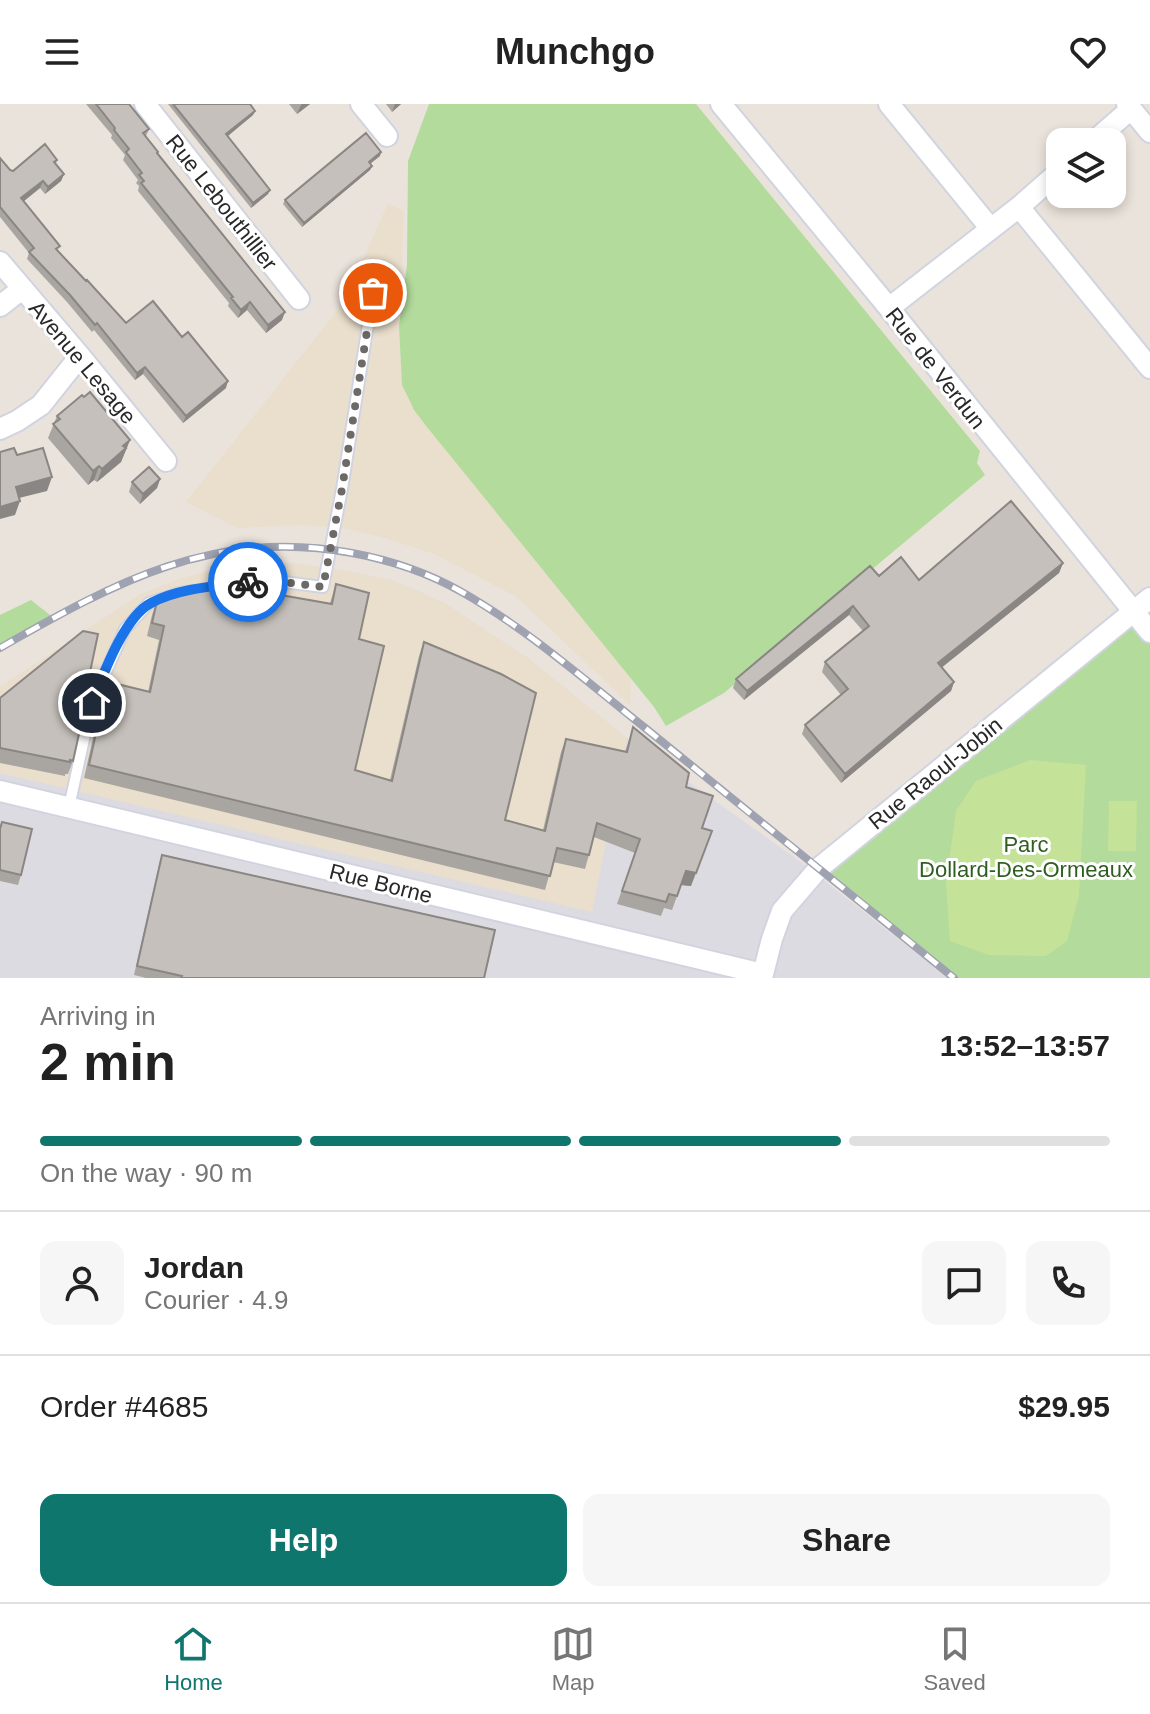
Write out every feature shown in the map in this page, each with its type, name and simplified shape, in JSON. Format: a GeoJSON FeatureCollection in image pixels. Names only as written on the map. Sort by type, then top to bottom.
{"type":"FeatureCollection","features":[{"type":"Feature","properties":{"kind":"street","name":"Rue Lebouthillier"},"geometry":{"type":"LineString","coordinates":[[145,104],[299,299]]}},
{"type":"Feature","properties":{"kind":"street"},"geometry":{"type":"LineString","coordinates":[[361,104],[387,136]]}},
{"type":"Feature","properties":{"kind":"street"},"geometry":{"type":"LineString","coordinates":[[889,104],[991,229]]}},
{"type":"Feature","properties":{"kind":"street"},"geometry":{"type":"LineString","coordinates":[[1107,128],[1129,106],[1150,132]]}},
{"type":"Feature","properties":{"kind":"street","name":"Rue de Verdun"},"geometry":{"type":"LineString","coordinates":[[729,107],[1150,632]]}},
{"type":"Feature","properties":{"kind":"street"},"geometry":{"type":"LineString","coordinates":[[889,308],[1046,183]]}},
{"type":"Feature","properties":{"kind":"street"},"geometry":{"type":"LineString","coordinates":[[1019,207],[1150,368]]}},
{"type":"Feature","properties":{"kind":"street","name":"Avenue Lesage"},"geometry":{"type":"LineString","coordinates":[[0,262],[166,461]]}},
{"type":"Feature","properties":{"kind":"street"},"geometry":{"type":"LineString","coordinates":[[0,306],[22,289]]}},
{"type":"Feature","properties":{"kind":"street"},"geometry":{"type":"LineString","coordinates":[[0,429],[41,405],[80,356]]}},
{"type":"Feature","properties":{"kind":"street","name":"Rue Raoul-Jobin"},"geometry":{"type":"LineString","coordinates":[[762,976],[782,911],[819,868],[1150,598]]}},
{"type":"Feature","properties":{"kind":"street","name":"Rue Borne"},"geometry":{"type":"LineString","coordinates":[[0,791],[762,976]]}},
{"type":"Feature","properties":{"kind":"lane"},"geometry":{"type":"LineString","coordinates":[[69,807],[92,703],[125,629],[149,603],[179,593],[268,580],[323,587],[373,293]]}},
{"type":"Feature","properties":{"kind":"shaded area"},"geometry":{"type":"Polygon","coordinates":[[[388,203],[404,212],[399,326],[402,385],[408,399],[631,679],[630,705],[517,597],[434,554],[342,528],[298,525],[237,528],[186,502],[346,299],[388,203]]]}},
{"type":"Feature","properties":{"kind":"shaded area"},"geometry":{"type":"Polygon","coordinates":[[[288,563],[391,580],[446,604],[529,659],[627,738],[798,860],[948,978],[0,978],[0,687],[141,594],[213,570],[240,565],[288,563]]]}},
{"type":"Feature","properties":{"kind":"shaded area"},"geometry":{"type":"Polygon","coordinates":[[[288,563],[391,580],[446,604],[529,659],[627,738],[592,912],[0,773],[0,687],[141,594],[213,570],[239,565],[288,563]]]}},
{"type":"Feature","properties":{"kind":"green space"},"geometry":{"type":"Polygon","coordinates":[[[429,104],[696,104],[980,451],[977,463],[985,475],[724,693],[666,726],[654,707],[427,427],[414,410],[402,385],[399,326],[407,265],[408,161],[429,104]]]}},
{"type":"Feature","properties":{"kind":"green space"},"geometry":{"type":"Polygon","coordinates":[[[31,600],[55,619],[0,648],[0,615],[31,600]]]}},
{"type":"Feature","properties":{"kind":"green space","name":"Parc Dollard-Des-Ormeaux"},"geometry":{"type":"Polygon","coordinates":[[[1133,612],[1150,632],[1150,978],[955,978],[819,868],[1133,612]]]}},
{"type":"Feature","properties":{"kind":"green space"},"geometry":{"type":"Polygon","coordinates":[[[1030,760],[1086,765],[1079,895],[1067,941],[1046,956],[989,955],[950,941],[946,884],[956,811],[976,781],[1030,760]]]}},
{"type":"Feature","properties":{"kind":"green space"},"geometry":{"type":"Polygon","coordinates":[[[1109,801],[1137,801],[1136,851],[1108,851],[1109,801]]]}},
{"type":"Feature","properties":{"kind":"building"},"geometry":{"type":"Polygon","coordinates":[[[96,104],[129,104],[149,129],[143,133],[157,153],[285,312],[268,325],[250,302],[241,310],[141,183],[144,181],[139,175],[142,173],[126,152],[129,149],[96,104]]]}},
{"type":"Feature","properties":{"kind":"building"},"geometry":{"type":"Polygon","coordinates":[[[173,104],[250,104],[255,111],[226,134],[270,190],[253,203],[173,104]]]}},
{"type":"Feature","properties":{"kind":"building"},"geometry":{"type":"Polygon","coordinates":[[[366,133],[381,152],[369,162],[372,166],[304,223],[285,200],[366,133]]]}},
{"type":"Feature","properties":{"kind":"building"},"geometry":{"type":"Polygon","coordinates":[[[45,144],[64,174],[48,187],[43,181],[21,198],[60,246],[56,249],[126,323],[153,301],[182,337],[188,332],[228,381],[186,416],[145,367],[137,373],[97,323],[95,325],[29,252],[34,248],[0,207],[0,158],[13,171],[45,144]]]}},
{"type":"Feature","properties":{"kind":"building"},"geometry":{"type":"Polygon","coordinates":[[[90,392],[130,440],[123,446],[126,448],[102,469],[99,466],[93,471],[53,424],[60,419],[57,416],[90,392]]]}},
{"type":"Feature","properties":{"kind":"building"},"geometry":{"type":"Polygon","coordinates":[[[14,448],[17,455],[43,448],[52,477],[16,487],[20,501],[0,507],[0,452],[14,448]]]}},
{"type":"Feature","properties":{"kind":"building"},"geometry":{"type":"Polygon","coordinates":[[[149,467],[160,479],[143,494],[132,482],[149,467]]]}},
{"type":"Feature","properties":{"kind":"building"},"geometry":{"type":"Polygon","coordinates":[[[1011,501],[1063,563],[938,663],[954,682],[845,774],[805,725],[848,689],[825,662],[869,626],[853,606],[747,691],[736,679],[870,566],[879,576],[901,557],[919,580],[1011,501]]]}},
{"type":"Feature","properties":{"kind":"building"},"geometry":{"type":"Polygon","coordinates":[[[336,584],[369,593],[359,639],[384,646],[355,770],[392,781],[424,642],[501,674],[536,693],[505,820],[545,831],[566,739],[627,752],[633,727],[689,773],[686,787],[713,796],[702,828],[712,831],[696,873],[686,871],[677,896],[669,894],[666,902],[622,891],[640,839],[597,823],[589,855],[557,848],[550,876],[89,765],[109,682],[150,692],[164,626],[152,623],[157,601],[200,588],[258,591],[332,604],[336,584]]]}},
{"type":"Feature","properties":{"kind":"building"},"geometry":{"type":"Polygon","coordinates":[[[83,631],[98,634],[89,677],[93,678],[73,761],[0,748],[0,698],[83,631]]]}},
{"type":"Feature","properties":{"kind":"building"},"geometry":{"type":"Polygon","coordinates":[[[2,822],[32,829],[21,875],[0,870],[2,822]]]}},
{"type":"Feature","properties":{"kind":"building"},"geometry":{"type":"Polygon","coordinates":[[[162,855],[495,930],[484,978],[181,978],[137,966],[162,855]]]}},
{"type":"Feature","properties":{"kind":"railway"},"geometry":{"type":"LineString","coordinates":[[0,648],[126,582],[167,566],[210,555],[255,548],[302,547],[352,553],[408,568],[460,591],[532,638],[954,978]]}},
{"type":"Feature","properties":{"kind":"way so far"},"geometry":{"type":"LineString","coordinates":[[248,582],[268,580],[323,587],[373,293]]}},
{"type":"Feature","properties":{"kind":"route"},"geometry":{"type":"LineString","coordinates":[[92,703],[125,629],[149,603],[179,593],[248,582]]}}]}
